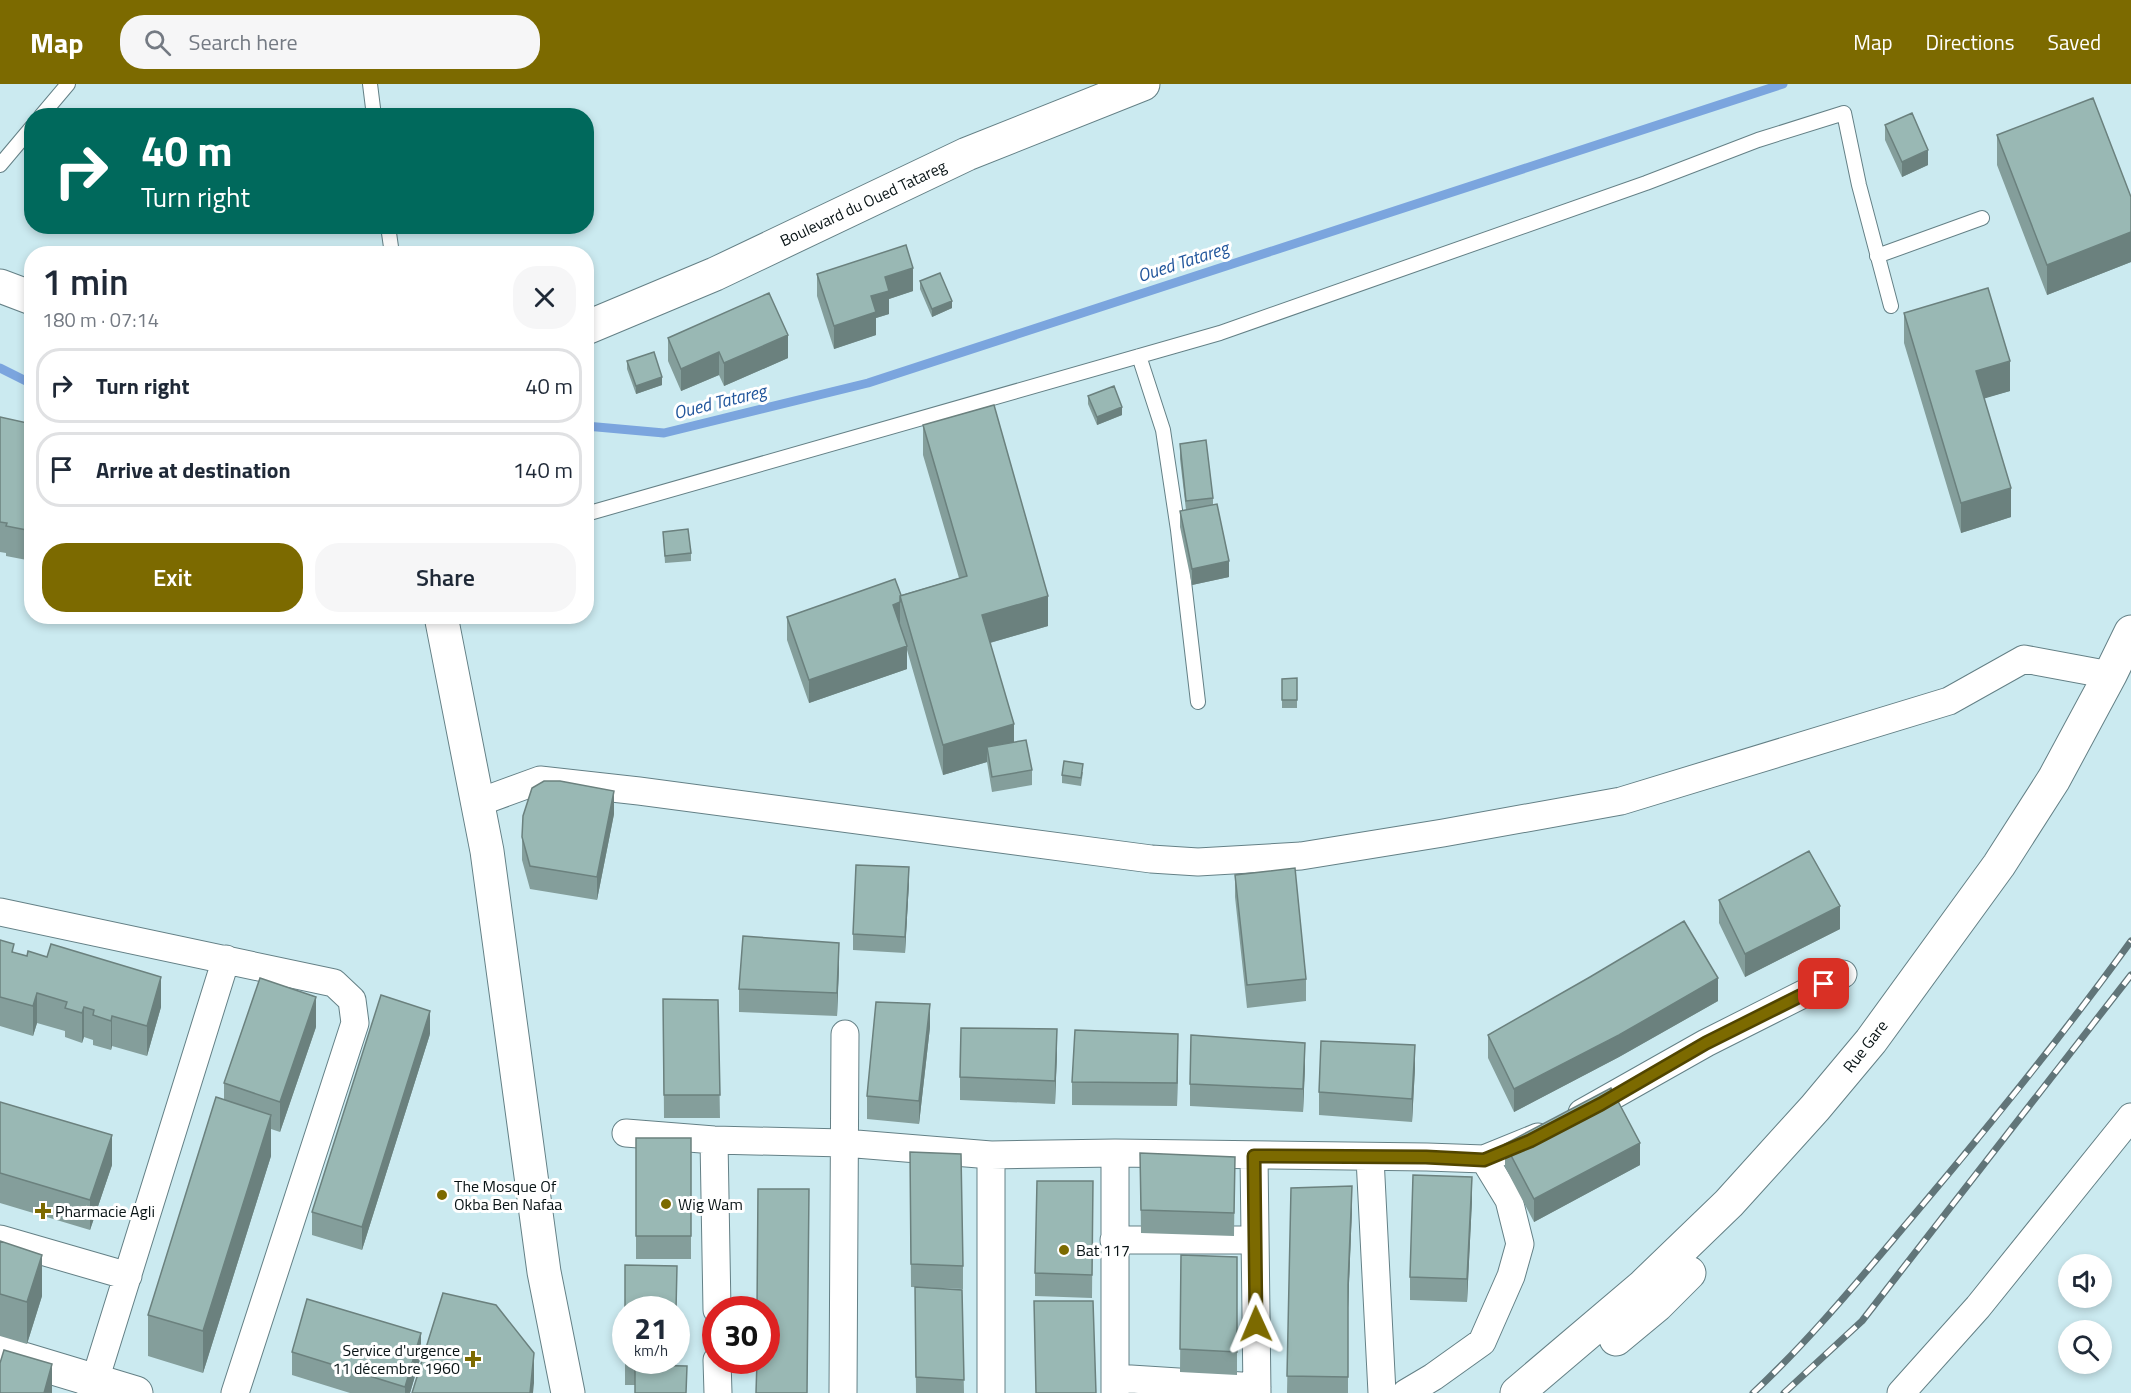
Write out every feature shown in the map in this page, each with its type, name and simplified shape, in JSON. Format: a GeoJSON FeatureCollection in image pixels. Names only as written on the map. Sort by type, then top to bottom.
{"type":"FeatureCollection","features":[{"type":"Feature","properties":{"kind":"main road","name":"Boulevard du Oued Tatareg"},"geometry":{"type":"LineString","coordinates":[[594,325],[715,274],[967,154],[1143,84]]}},
{"type":"Feature","properties":{"kind":"main road"},"geometry":{"type":"LineString","coordinates":[[0,286],[24,295]]}},
{"type":"Feature","properties":{"kind":"main road"},"geometry":{"type":"LineString","coordinates":[[443,624],[487,851],[544,1272],[568,1393]]}},
{"type":"Feature","properties":{"kind":"main road","name":"Rue Gare"},"geometry":{"type":"LineString","coordinates":[[1553,1393],[1657,1305],[1743,1220],[1831,1124],[1888,1053],[2014,879],[2069,789],[2121,677],[2131,632]]}},
{"type":"Feature","properties":{"kind":"main road","name":"Rue Gare"},"geometry":{"type":"LineString","coordinates":[[1517,1393],[1643,1286],[1729,1203],[1815,1108],[1871,1041],[1999,865],[2121,677]]}},
{"type":"Feature","properties":{"kind":"main road"},"geometry":{"type":"LineString","coordinates":[[0,1352],[93,1387],[136,1393]]}},
{"type":"Feature","properties":{"kind":"street"},"geometry":{"type":"LineString","coordinates":[[477,803],[540,780],[1151,859],[1198,862],[1301,856],[1621,801],[1949,701],[2024,659],[2121,677]]}},
{"type":"Feature","properties":{"kind":"street"},"geometry":{"type":"LineString","coordinates":[[0,912],[334,982],[352,1000],[355,1023],[235,1393]]}},
{"type":"Feature","properties":{"kind":"street"},"geometry":{"type":"LineString","coordinates":[[93,1387],[225,959]]}},
{"type":"Feature","properties":{"kind":"street"},"geometry":{"type":"LineString","coordinates":[[626,1133],[714,1140],[844,1143],[991,1155],[1115,1153],[1426,1157],[1484,1160],[1540,1136],[1601,1104],[1706,1043],[1843,974]]}},
{"type":"Feature","properties":{"kind":"street"},"geometry":{"type":"LineString","coordinates":[[843,1393],[845,1034]]}},
{"type":"Feature","properties":{"kind":"street"},"geometry":{"type":"LineString","coordinates":[[1901,1393],[1978,1307],[2131,1117]]}},
{"type":"Feature","properties":{"kind":"street"},"geometry":{"type":"LineString","coordinates":[[714,1140],[717,1296]]}},
{"type":"Feature","properties":{"kind":"street"},"geometry":{"type":"LineString","coordinates":[[1115,1153],[1115,1385],[1257,1390],[1254,1156]]}},
{"type":"Feature","properties":{"kind":"street"},"geometry":{"type":"LineString","coordinates":[[991,1155],[991,1393]]}},
{"type":"Feature","properties":{"kind":"street"},"geometry":{"type":"LineString","coordinates":[[1370,1158],[1382,1393]]}},
{"type":"Feature","properties":{"kind":"street"},"geometry":{"type":"LineString","coordinates":[[1406,1393],[1482,1342],[1510,1276],[1520,1244],[1509,1200],[1484,1160]]}},
{"type":"Feature","properties":{"kind":"street"},"geometry":{"type":"LineString","coordinates":[[0,1239],[128,1276]]}},
{"type":"Feature","properties":{"kind":"street"},"geometry":{"type":"LineString","coordinates":[[1114,1240],[1254,1240]]}},
{"type":"Feature","properties":{"kind":"street"},"geometry":{"type":"LineString","coordinates":[[717,1374],[718,1393]]}},
{"type":"Feature","properties":{"kind":"lane"},"geometry":{"type":"LineString","coordinates":[[48,108],[68,84]]}},
{"type":"Feature","properties":{"kind":"lane"},"geometry":{"type":"LineString","coordinates":[[370,84],[373,108]]}},
{"type":"Feature","properties":{"kind":"lane"},"geometry":{"type":"LineString","coordinates":[[594,511],[1231,329],[1624,191],[1758,140],[1844,113],[1859,185],[1891,306]]}},
{"type":"Feature","properties":{"kind":"lane"},"geometry":{"type":"LineString","coordinates":[[0,165],[24,137]]}},
{"type":"Feature","properties":{"kind":"lane"},"geometry":{"type":"LineString","coordinates":[[1877,256],[1982,218]]}},
{"type":"Feature","properties":{"kind":"lane"},"geometry":{"type":"LineString","coordinates":[[1139,356],[1163,430],[1178,530],[1198,702]]}},
{"type":"Feature","properties":{"kind":"building"},"geometry":{"type":"Polygon","coordinates":[[[2093,98],[2131,197],[2131,232],[2047,265],[1997,135],[2093,98]]]}},
{"type":"Feature","properties":{"kind":"building"},"geometry":{"type":"Polygon","coordinates":[[[1912,113],[1928,150],[1902,162],[1885,125],[1912,113]]]}},
{"type":"Feature","properties":{"kind":"building"},"geometry":{"type":"Polygon","coordinates":[[[906,245],[913,268],[885,277],[889,291],[871,296],[876,312],[834,326],[817,274],[906,245]]]}},
{"type":"Feature","properties":{"kind":"building"},"geometry":{"type":"Polygon","coordinates":[[[940,273],[952,301],[932,309],[920,281],[940,273]]]}},
{"type":"Feature","properties":{"kind":"building"},"geometry":{"type":"Polygon","coordinates":[[[1988,288],[2010,361],[1976,371],[2011,488],[1961,503],[1904,313],[1988,288]]]}},
{"type":"Feature","properties":{"kind":"building"},"geometry":{"type":"Polygon","coordinates":[[[769,293],[788,335],[724,363],[719,352],[681,369],[668,338],[769,293]]]}},
{"type":"Feature","properties":{"kind":"building"},"geometry":{"type":"Polygon","coordinates":[[[654,352],[662,377],[636,386],[627,361],[654,352]]]}},
{"type":"Feature","properties":{"kind":"building"},"geometry":{"type":"Polygon","coordinates":[[[1114,386],[1122,407],[1097,417],[1088,396],[1114,386]]]}},
{"type":"Feature","properties":{"kind":"building"},"geometry":{"type":"Polygon","coordinates":[[[994,405],[1048,596],[982,615],[1014,724],[943,745],[900,596],[967,576],[923,425],[994,405]]]}},
{"type":"Feature","properties":{"kind":"building"},"geometry":{"type":"Polygon","coordinates":[[[0,417],[24,422],[24,529],[6,526],[7,523],[0,522],[0,417]]]}},
{"type":"Feature","properties":{"kind":"building"},"geometry":{"type":"Polygon","coordinates":[[[1206,440],[1213,498],[1186,501],[1180,444],[1206,440]]]}},
{"type":"Feature","properties":{"kind":"building"},"geometry":{"type":"Polygon","coordinates":[[[1217,504],[1229,561],[1192,569],[1180,511],[1217,504]]]}},
{"type":"Feature","properties":{"kind":"building"},"geometry":{"type":"Polygon","coordinates":[[[688,529],[691,553],[665,556],[663,532],[688,529]]]}},
{"type":"Feature","properties":{"kind":"building"},"geometry":{"type":"Polygon","coordinates":[[[895,579],[901,595],[900,602],[893,605],[907,646],[809,680],[787,617],[895,579]]]}},
{"type":"Feature","properties":{"kind":"building"},"geometry":{"type":"Polygon","coordinates":[[[1297,678],[1297,700],[1282,700],[1282,679],[1297,678]]]}},
{"type":"Feature","properties":{"kind":"building"},"geometry":{"type":"Polygon","coordinates":[[[1026,740],[1032,770],[992,777],[987,747],[1026,740]]]}},
{"type":"Feature","properties":{"kind":"building"},"geometry":{"type":"Polygon","coordinates":[[[1064,761],[1083,764],[1081,778],[1062,775],[1064,761]]]}},
{"type":"Feature","properties":{"kind":"building"},"geometry":{"type":"Polygon","coordinates":[[[544,781],[560,781],[614,791],[597,877],[530,866],[522,837],[523,816],[532,788],[544,781]]]}},
{"type":"Feature","properties":{"kind":"building"},"geometry":{"type":"Polygon","coordinates":[[[1809,851],[1840,906],[1745,954],[1719,900],[1809,851]]]}},
{"type":"Feature","properties":{"kind":"building"},"geometry":{"type":"Polygon","coordinates":[[[856,865],[909,867],[905,937],[853,934],[856,865]]]}},
{"type":"Feature","properties":{"kind":"building"},"geometry":{"type":"Polygon","coordinates":[[[1295,868],[1306,979],[1247,985],[1235,875],[1295,868]]]}},
{"type":"Feature","properties":{"kind":"building"},"geometry":{"type":"Polygon","coordinates":[[[1684,921],[1718,978],[1619,1035],[1514,1089],[1488,1035],[1684,921]]]}},
{"type":"Feature","properties":{"kind":"building"},"geometry":{"type":"Polygon","coordinates":[[[743,936],[839,943],[837,993],[739,989],[743,936]]]}},
{"type":"Feature","properties":{"kind":"building"},"geometry":{"type":"Polygon","coordinates":[[[0,940],[14,944],[12,952],[27,956],[28,951],[47,957],[51,944],[161,977],[147,1026],[112,1016],[111,1021],[93,1015],[94,1010],[84,1007],[82,1013],[65,1008],[67,1002],[37,993],[33,1006],[0,997],[0,940]]]}},
{"type":"Feature","properties":{"kind":"building"},"geometry":{"type":"Polygon","coordinates":[[[260,978],[316,997],[280,1102],[224,1083],[260,978]]]}},
{"type":"Feature","properties":{"kind":"building"},"geometry":{"type":"Polygon","coordinates":[[[381,995],[430,1011],[362,1227],[312,1212],[381,995]]]}},
{"type":"Feature","properties":{"kind":"building"},"geometry":{"type":"Polygon","coordinates":[[[663,999],[718,1000],[720,1095],[664,1095],[663,999]]]}},
{"type":"Feature","properties":{"kind":"building"},"geometry":{"type":"Polygon","coordinates":[[[876,1002],[930,1004],[919,1101],[867,1096],[876,1002]]]}},
{"type":"Feature","properties":{"kind":"building"},"geometry":{"type":"Polygon","coordinates":[[[961,1028],[1057,1029],[1055,1081],[960,1077],[961,1028]]]}},
{"type":"Feature","properties":{"kind":"building"},"geometry":{"type":"Polygon","coordinates":[[[1075,1030],[1178,1034],[1177,1083],[1072,1082],[1075,1030]]]}},
{"type":"Feature","properties":{"kind":"building"},"geometry":{"type":"Polygon","coordinates":[[[1191,1035],[1305,1043],[1303,1089],[1190,1084],[1191,1035]]]}},
{"type":"Feature","properties":{"kind":"building"},"geometry":{"type":"Polygon","coordinates":[[[1321,1041],[1415,1045],[1412,1099],[1319,1092],[1321,1041]]]}},
{"type":"Feature","properties":{"kind":"building"},"geometry":{"type":"Polygon","coordinates":[[[1611,1088],[1640,1143],[1534,1199],[1505,1144],[1611,1088]]]}},
{"type":"Feature","properties":{"kind":"building"},"geometry":{"type":"Polygon","coordinates":[[[216,1097],[271,1115],[203,1331],[148,1315],[216,1097]]]}},
{"type":"Feature","properties":{"kind":"building"},"geometry":{"type":"Polygon","coordinates":[[[0,1102],[112,1135],[90,1200],[0,1173],[0,1102]]]}},
{"type":"Feature","properties":{"kind":"building"},"geometry":{"type":"Polygon","coordinates":[[[636,1138],[691,1138],[691,1236],[636,1236],[636,1138]]]}},
{"type":"Feature","properties":{"kind":"building"},"geometry":{"type":"Polygon","coordinates":[[[910,1152],[961,1154],[963,1266],[911,1264],[910,1152]]]}},
{"type":"Feature","properties":{"kind":"building"},"geometry":{"type":"Polygon","coordinates":[[[1140,1153],[1235,1157],[1234,1213],[1141,1210],[1140,1153]]]}},
{"type":"Feature","properties":{"kind":"building"},"geometry":{"type":"Polygon","coordinates":[[[1413,1175],[1472,1177],[1467,1279],[1410,1277],[1413,1175]]]}},
{"type":"Feature","properties":{"kind":"building","name":"Bat 117"},"geometry":{"type":"Polygon","coordinates":[[[1037,1181],[1093,1181],[1092,1275],[1035,1273],[1037,1181]]]}},
{"type":"Feature","properties":{"kind":"building"},"geometry":{"type":"Polygon","coordinates":[[[1352,1186],[1348,1285],[1348,1377],[1287,1376],[1291,1188],[1352,1186]]]}},
{"type":"Feature","properties":{"kind":"building"},"geometry":{"type":"Polygon","coordinates":[[[758,1189],[809,1189],[807,1393],[756,1393],[757,1374],[780,1374],[780,1296],[757,1296],[758,1189]]]}},
{"type":"Feature","properties":{"kind":"building"},"geometry":{"type":"Polygon","coordinates":[[[0,1241],[42,1255],[27,1302],[0,1294],[0,1241]]]}},
{"type":"Feature","properties":{"kind":"building"},"geometry":{"type":"Polygon","coordinates":[[[1181,1255],[1237,1257],[1237,1352],[1180,1349],[1181,1255]]]}},
{"type":"Feature","properties":{"kind":"building"},"geometry":{"type":"Polygon","coordinates":[[[625,1265],[677,1266],[676,1296],[625,1296],[625,1265]]]}},
{"type":"Feature","properties":{"kind":"building"},"geometry":{"type":"Polygon","coordinates":[[[915,1287],[962,1290],[964,1380],[916,1377],[915,1287]]]}},
{"type":"Feature","properties":{"kind":"building","name":"Service d'urgence 11 décembre 1960"},"geometry":{"type":"Polygon","coordinates":[[[443,1293],[496,1305],[534,1353],[530,1393],[412,1393],[443,1293]]]}},
{"type":"Feature","properties":{"kind":"building"},"geometry":{"type":"Polygon","coordinates":[[[307,1299],[421,1333],[405,1387],[292,1352],[307,1299]]]}},
{"type":"Feature","properties":{"kind":"building"},"geometry":{"type":"Polygon","coordinates":[[[1034,1301],[1093,1301],[1096,1393],[1036,1393],[1034,1301]]]}},
{"type":"Feature","properties":{"kind":"building"},"geometry":{"type":"Polygon","coordinates":[[[4,1350],[52,1364],[44,1393],[0,1393],[0,1363],[4,1350]]]}},
{"type":"Feature","properties":{"kind":"building"},"geometry":{"type":"Polygon","coordinates":[[[635,1374],[687,1374],[686,1393],[635,1393],[635,1374]]]}},
{"type":"Feature","properties":{"kind":"waterway","name":"Oued Tatareg"},"geometry":{"type":"LineString","coordinates":[[594,427],[664,433],[868,383],[1783,84]]}},
{"type":"Feature","properties":{"kind":"waterway","name":"Oued Tatareg"},"geometry":{"type":"LineString","coordinates":[[0,368],[24,380]]}},
{"type":"Feature","properties":{"kind":"railway"},"geometry":{"type":"LineString","coordinates":[[1753,1393],[1833,1310],[1937,1187],[2050,1048],[2131,941]]}},
{"type":"Feature","properties":{"kind":"railway"},"geometry":{"type":"LineString","coordinates":[[1784,1393],[1862,1321],[2131,975]]}},
{"type":"Feature","properties":{"kind":"place","name":"The Mosque Of Okba Ben Nafaa"},"geometry":{"type":"Point","coordinates":[442,1195]}},
{"type":"Feature","properties":{"kind":"place","name":"Wig Wam"},"geometry":{"type":"Point","coordinates":[666,1204]}},
{"type":"Feature","properties":{"kind":"place","name":"Pharmacie Agli"},"geometry":{"type":"Point","coordinates":[43,1211]}},
{"type":"Feature","properties":{"kind":"place","name":"Bat 117"},"geometry":{"type":"Point","coordinates":[1064,1250]}},
{"type":"Feature","properties":{"kind":"place","name":"Service d'urgence 11 décembre 1960"},"geometry":{"type":"Point","coordinates":[473,1359]}},
{"type":"Feature","properties":{"kind":"route"},"geometry":{"type":"LineString","coordinates":[[1256,1324],[1254,1156],[1426,1157],[1484,1160],[1530,1141],[1601,1104],[1706,1043],[1824,984]]}}]}
